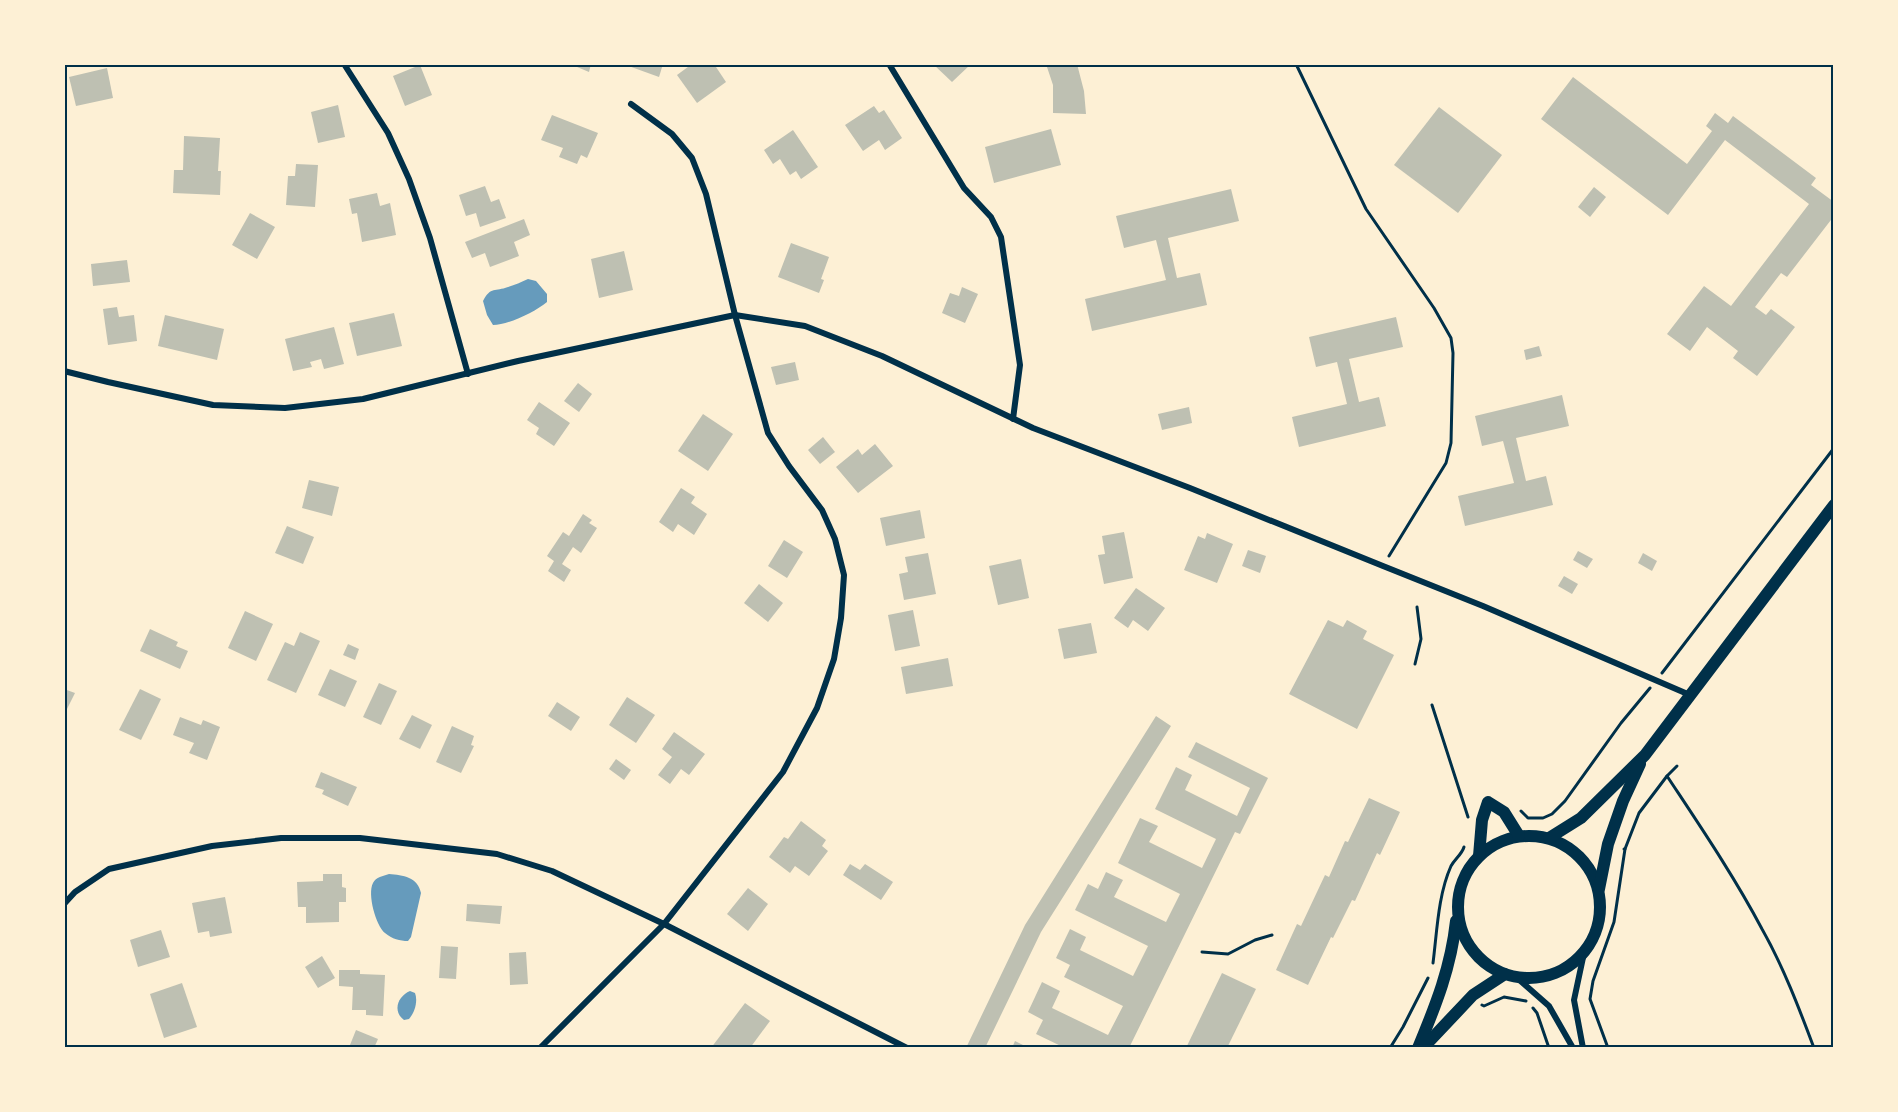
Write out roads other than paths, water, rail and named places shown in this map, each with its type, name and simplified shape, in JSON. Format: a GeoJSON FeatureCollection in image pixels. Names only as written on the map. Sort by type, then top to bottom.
{"type":"FeatureCollection","features":[{"type":"Feature","properties":{"kind":"main road"},"geometry":{"type":"LineString","coordinates":[[1549,838],[1581,818],[1645,755],[1833,505]]}},
{"type":"Feature","properties":{"kind":"main road"},"geometry":{"type":"LineString","coordinates":[[1458,911],[1460,925],[1472,950],[1492,968],[1510,975],[1534,978],[1553,974],[1570,966],[1584,953],[1593,939],[1598,924],[1599,891],[1608,844],[1623,801],[1645,755]]}},
{"type":"Feature","properties":{"kind":"main road"},"geometry":{"type":"LineString","coordinates":[[1479,856],[1482,820],[1488,802],[1504,812],[1519,836]]}},
{"type":"Feature","properties":{"kind":"main road"},"geometry":{"type":"LineString","coordinates":[[1418,1047],[1440,996],[1453,947],[1458,896],[1462,881],[1479,856],[1491,846],[1519,836],[1549,838],[1561,843],[1581,858],[1592,873],[1599,891]]}},
{"type":"Feature","properties":{"kind":"main road"},"geometry":{"type":"LineString","coordinates":[[1423,1047],[1473,995],[1510,975]]}},
{"type":"Feature","properties":{"kind":"street"},"geometry":{"type":"LineString","coordinates":[[344,64],[388,133],[409,179],[430,238],[468,374]]}},
{"type":"Feature","properties":{"kind":"street"},"geometry":{"type":"LineString","coordinates":[[889,64],[964,188],[991,217],[1001,237],[1020,365],[1013,419]]}},
{"type":"Feature","properties":{"kind":"street"},"geometry":{"type":"LineString","coordinates":[[540,1047],[664,924],[783,772],[818,708],[834,659],[841,618],[844,575],[835,539],[822,510],[768,433],[735,315],[706,194],[692,158],[672,134],[631,104]]}},
{"type":"Feature","properties":{"kind":"street"},"geometry":{"type":"LineString","coordinates":[[64,371],[213,405],[285,408],[363,399],[518,361],[735,315],[805,326],[882,356],[1033,428],[1190,488],[1483,606],[1690,695]]}},
{"type":"Feature","properties":{"kind":"street"},"geometry":{"type":"LineString","coordinates":[[64,904],[75,892],[109,869],[212,846],[281,838],[360,838],[497,854],[552,871],[664,924],[907,1047]]}},
{"type":"Feature","properties":{"kind":"street"},"geometry":{"type":"LineString","coordinates":[[1583,1047],[1574,1000],[1584,953]]}},
{"type":"Feature","properties":{"kind":"street"},"geometry":{"type":"LineString","coordinates":[[1510,975],[1549,1006],[1573,1047]]}},
{"type":"Feature","properties":{"kind":"water"},"geometry":{"type":"Polygon","coordinates":[[[528,279],[536,281],[547,294],[547,302],[521,317],[493,325],[483,301],[486,296],[491,291],[528,279]]]}},
{"type":"Feature","properties":{"kind":"water"},"geometry":{"type":"Polygon","coordinates":[[[389,874],[413,880],[417,883],[421,893],[411,937],[408,941],[390,937],[385,933],[378,924],[373,910],[371,888],[373,883],[378,878],[389,874]]]}},
{"type":"Feature","properties":{"kind":"water"},"geometry":{"type":"Polygon","coordinates":[[[410,991],[415,993],[415,1006],[409,1019],[404,1020],[397,1008],[402,996],[410,991]]]}}]}
